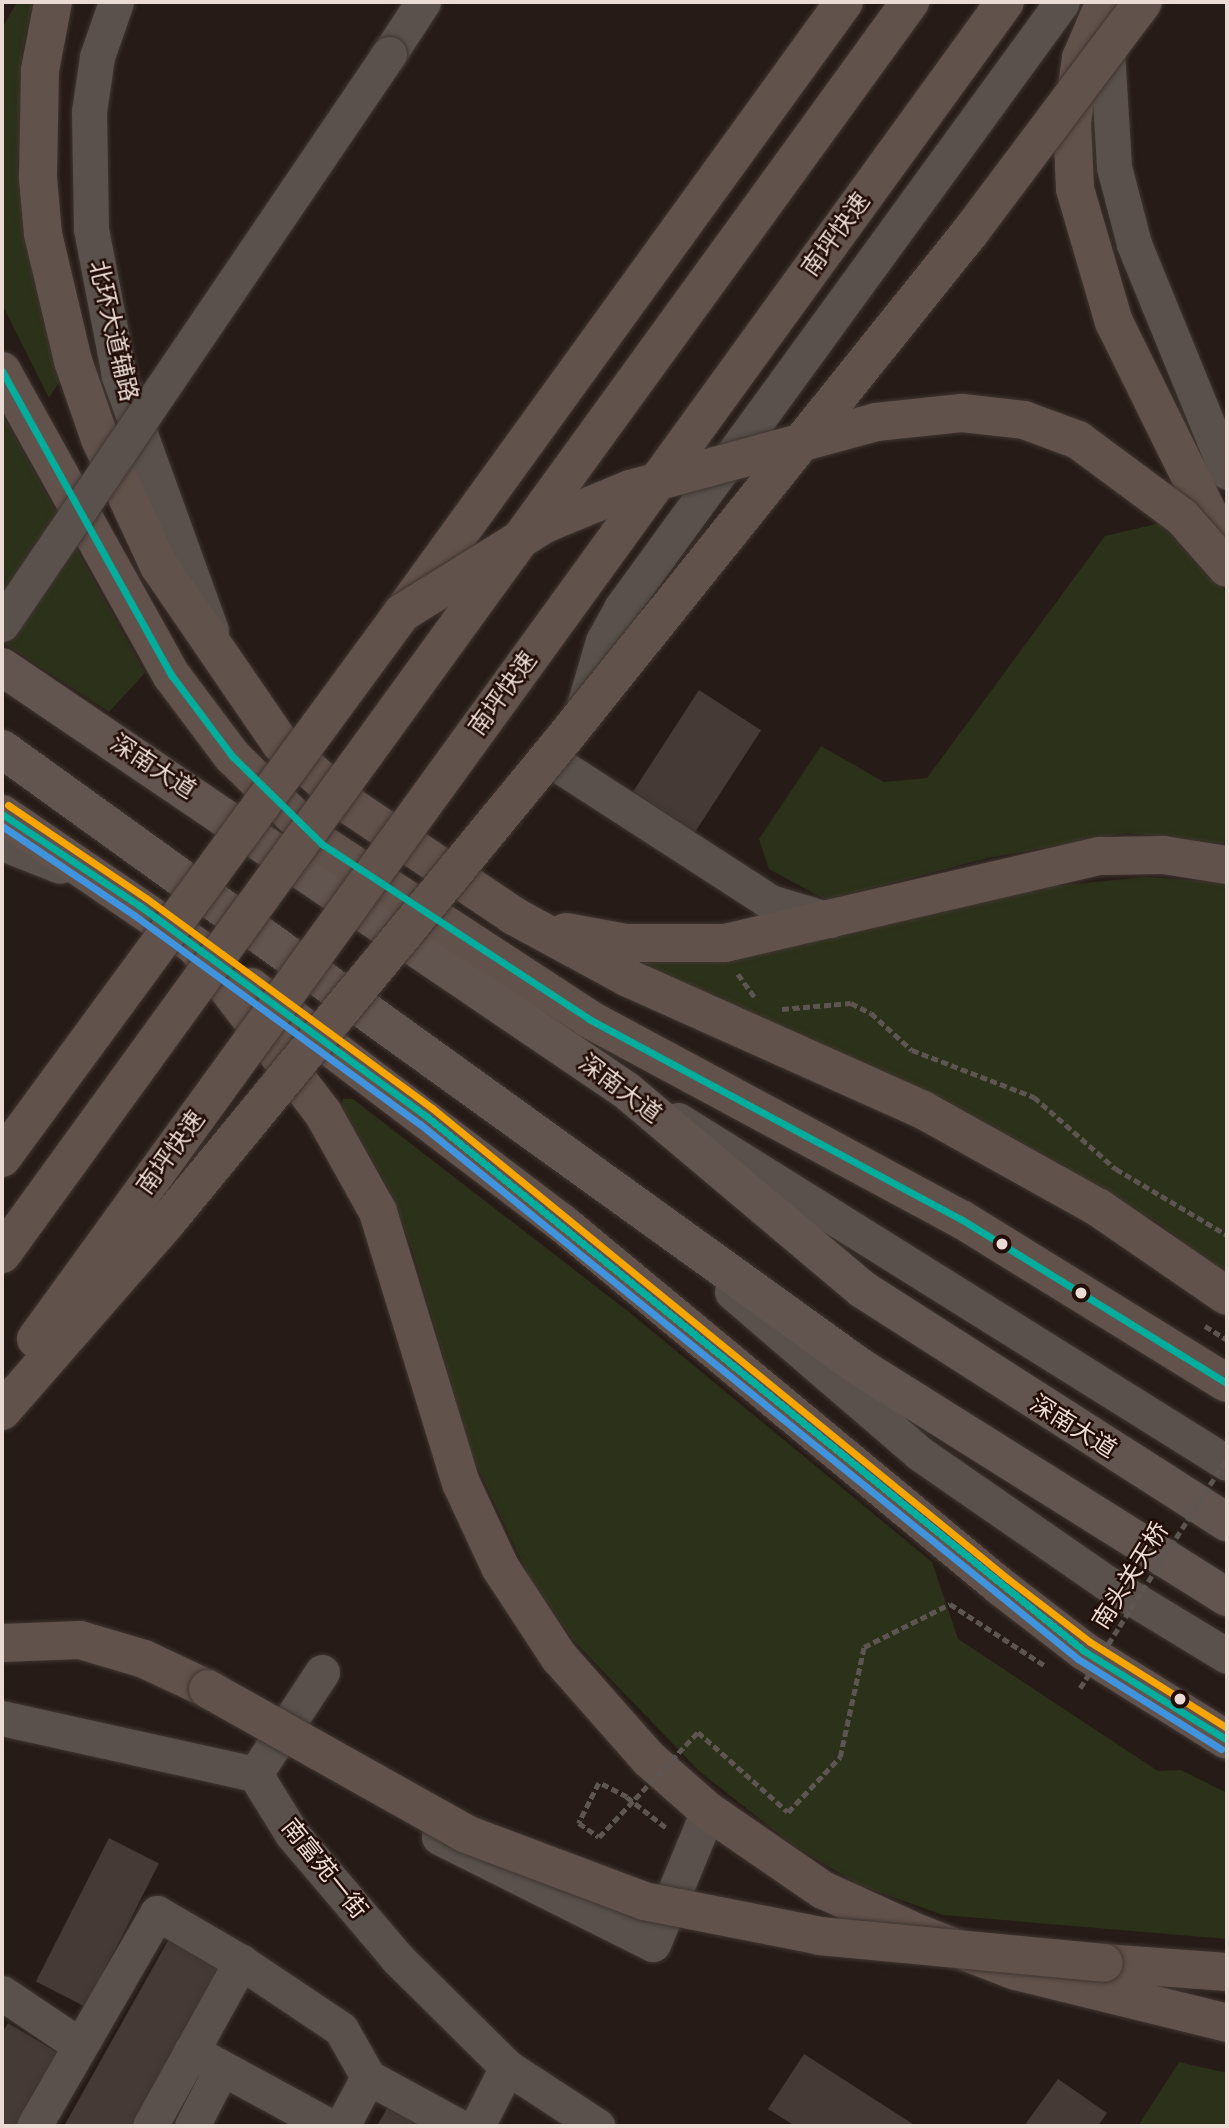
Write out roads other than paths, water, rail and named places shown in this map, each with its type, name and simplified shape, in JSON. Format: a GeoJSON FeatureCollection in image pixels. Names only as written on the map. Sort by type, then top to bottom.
{"type":"FeatureCollection","features":[{"type":"Feature","properties":{"kind":"highway"},"geometry":{"type":"LineString","coordinates":[[53,2],[40,70],[38,178],[43,234],[73,361],[130,509],[237,688],[314,778],[462,885],[514,916],[628,978],[923,1110],[1099,1208],[1227,1296]]}},
{"type":"Feature","properties":{"kind":"highway"},"geometry":{"type":"LineString","coordinates":[[2,1158],[402,613],[844,2]]}},
{"type":"Feature","properties":{"kind":"highway"},"geometry":{"type":"LineString","coordinates":[[2,1254],[910,2]]}},
{"type":"Feature","properties":{"kind":"highway","name":"南坪快速"},"geometry":{"type":"LineString","coordinates":[[2,1387],[1005,2]]}},
{"type":"Feature","properties":{"kind":"highway"},"geometry":{"type":"LineString","coordinates":[[1105,2],[1081,58],[1072,122],[1075,189],[1114,322],[1227,552]]}},
{"type":"Feature","properties":{"kind":"highway"},"geometry":{"type":"LineString","coordinates":[[2,1411],[166,1223],[566,736],[971,231],[1143,2]]}},
{"type":"Feature","properties":{"kind":"highway"},"geometry":{"type":"LineString","coordinates":[[2,371],[122,596],[191,704],[258,784],[345,861],[589,1019],[961,1219],[1227,1383]]}},
{"type":"Feature","properties":{"kind":"highway"},"geometry":{"type":"LineString","coordinates":[[402,613],[545,524],[630,489],[876,422],[962,413],[1024,420],[1078,440],[1182,517],[1227,568]]}},
{"type":"Feature","properties":{"kind":"highway"},"geometry":{"type":"LineString","coordinates":[[2,814],[141,906],[562,1223],[1011,1595],[1084,1651],[1227,1740]]}},
{"type":"Feature","properties":{"kind":"highway"},"geometry":{"type":"LineString","coordinates":[[233,819],[345,861]]}},
{"type":"Feature","properties":{"kind":"highway"},"geometry":{"type":"LineString","coordinates":[[514,916],[626,943],[725,943],[837,921],[978,880],[1100,856],[1163,855],[1227,865]]}},
{"type":"Feature","properties":{"kind":"highway"},"geometry":{"type":"LineString","coordinates":[[195,947],[323,1113],[378,1212],[461,1483],[524,1609],[596,1702],[708,1811],[823,1890],[920,1934],[1016,1970],[1227,2023]]}},
{"type":"Feature","properties":{"kind":"highway"},"geometry":{"type":"LineString","coordinates":[[2,1643],[80,1640],[144,1659],[466,1833],[644,1901],[820,1936],[1227,1972]]}},
{"type":"Feature","properties":{"kind":"main road","name":"深南大道"},"geometry":{"type":"LineString","coordinates":[[2,667],[233,819],[627,1091],[862,1289],[1227,1522]]}},
{"type":"Feature","properties":{"kind":"main road"},"geometry":{"type":"LineString","coordinates":[[2,749],[365,1006],[635,1208],[860,1367],[1227,1597]]}},
{"type":"Feature","properties":{"kind":"street","name":"北环大道辅路"},"geometry":{"type":"LineString","coordinates":[[116,2],[97,57],[89,112],[90,215],[102,293],[131,410],[237,688]]}},
{"type":"Feature","properties":{"kind":"street"},"geometry":{"type":"LineString","coordinates":[[2,624],[423,2]]}},
{"type":"Feature","properties":{"kind":"street"},"geometry":{"type":"LineString","coordinates":[[462,885],[554,762],[579,721],[603,640],[621,608],[1062,2]]}},
{"type":"Feature","properties":{"kind":"street"},"geometry":{"type":"LineString","coordinates":[[1105,2],[1107,109],[1117,180],[1134,244],[1225,465]]}},
{"type":"Feature","properties":{"kind":"street"},"geometry":{"type":"LineString","coordinates":[[554,762],[782,909],[837,921]]}},
{"type":"Feature","properties":{"kind":"street"},"geometry":{"type":"LineString","coordinates":[[2,844],[38,854],[141,906]]}},
{"type":"Feature","properties":{"kind":"street"},"geometry":{"type":"LineString","coordinates":[[627,1091],[754,1163],[1227,1460]]}},
{"type":"Feature","properties":{"kind":"street"},"geometry":{"type":"LineString","coordinates":[[635,1208],[919,1453],[1107,1583],[1227,1656]]}},
{"type":"Feature","properties":{"kind":"street"},"geometry":{"type":"LineString","coordinates":[[2,1718],[256,1774],[322,1672]]}},
{"type":"Feature","properties":{"kind":"street"},"geometry":{"type":"LineString","coordinates":[[274,1744],[526,1885],[653,1944],[708,1811]]}},
{"type":"Feature","properties":{"kind":"street","name":"南富苑一街"},"geometry":{"type":"LineString","coordinates":[[256,1774],[292,1834],[362,1918],[507,2067],[597,2126]]}},
{"type":"Feature","properties":{"kind":"street"},"geometry":{"type":"LineString","coordinates":[[34,2126],[157,1913],[241,1962],[341,2029],[368,2077],[458,2126]]}},
{"type":"Feature","properties":{"kind":"street"},"geometry":{"type":"LineString","coordinates":[[150,2126],[241,1962]]}},
{"type":"Feature","properties":{"kind":"street"},"geometry":{"type":"LineString","coordinates":[[2,1993],[79,2045]]}},
{"type":"Feature","properties":{"kind":"street"},"geometry":{"type":"LineString","coordinates":[[191,2051],[329,2126]]}},
{"type":"Feature","properties":{"kind":"street"},"geometry":{"type":"LineString","coordinates":[[477,2126],[507,2067]]}},
{"type":"Feature","properties":{"kind":"street"},"geometry":{"type":"LineString","coordinates":[[192,2126],[222,2068]]}},
{"type":"Feature","properties":{"kind":"street"},"geometry":{"type":"LineString","coordinates":[[342,2126],[368,2077]]}}]}
